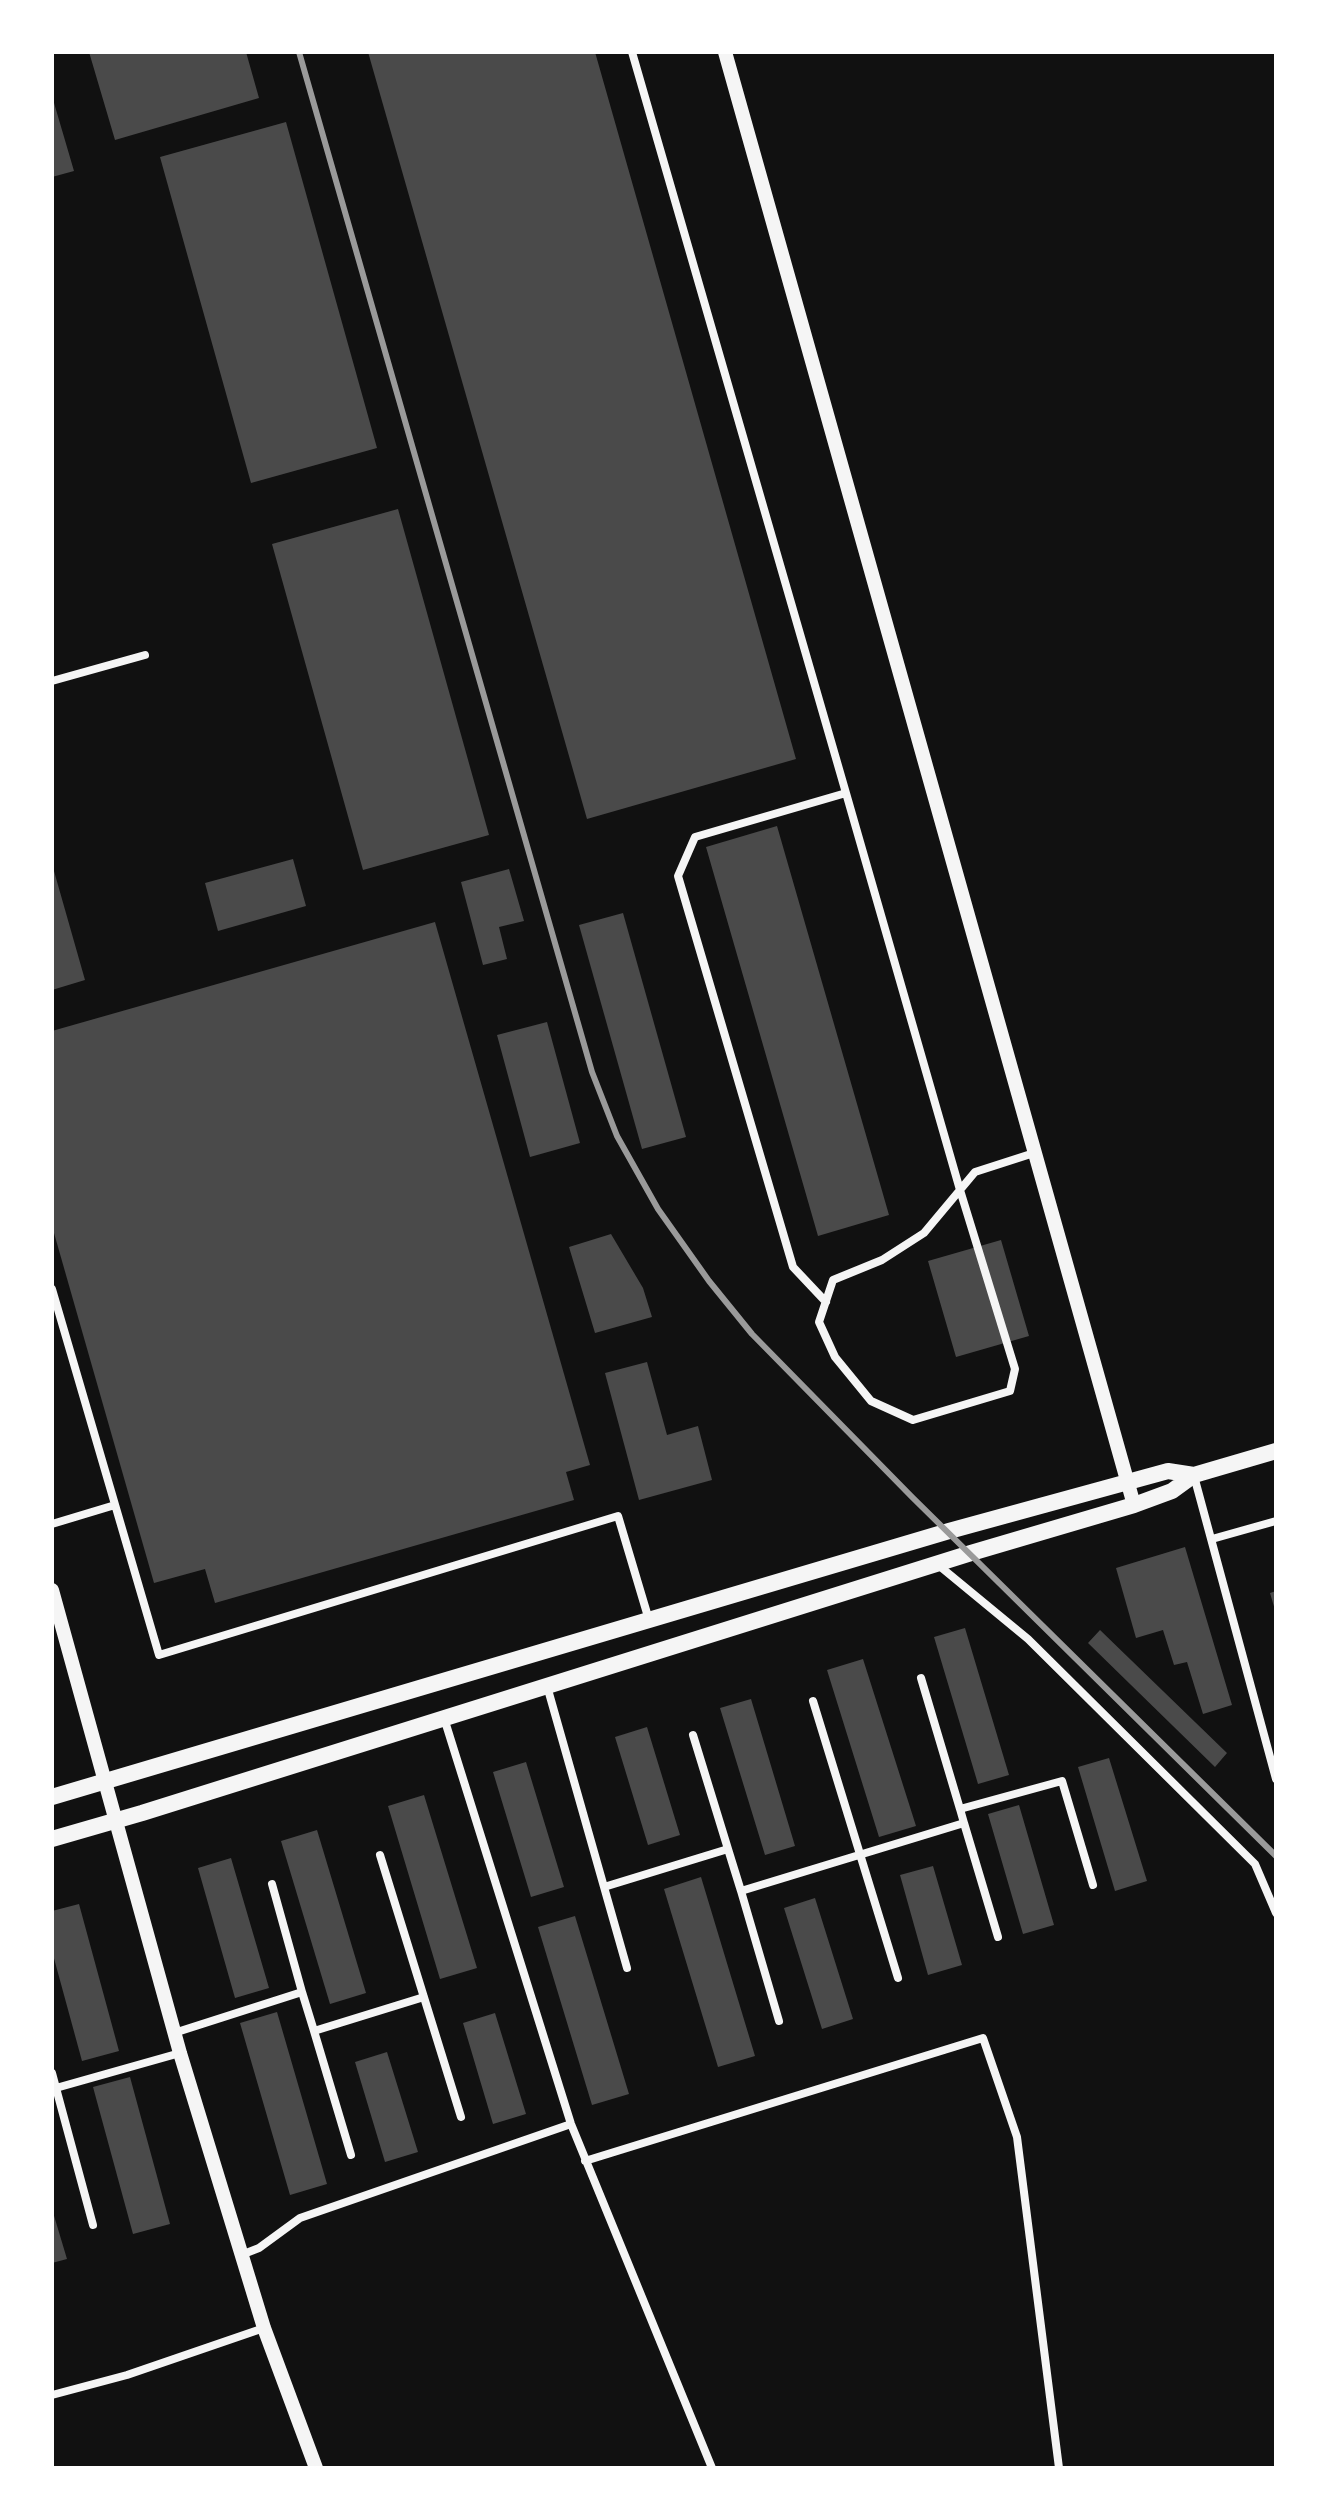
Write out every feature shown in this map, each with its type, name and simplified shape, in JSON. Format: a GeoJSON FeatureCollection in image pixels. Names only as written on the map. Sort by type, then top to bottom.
{"type":"FeatureCollection","features":[{"type":"Feature","properties":{"kind":"main road"},"geometry":{"type":"LineString","coordinates":[[52,1839],[1134,1505],[1172,1491],[1194,1475],[1276,1451]]}},
{"type":"Feature","properties":{"kind":"main road"},"geometry":{"type":"LineString","coordinates":[[52,1797],[949,1531],[1168,1471],[1194,1475]]}},
{"type":"Feature","properties":{"kind":"street"},"geometry":{"type":"LineString","coordinates":[[632,52],[960,1190],[1015,1369],[1010,1391],[913,1420],[871,1401],[835,1357],[819,1322],[833,1280],[882,1260],[924,1233],[960,1190],[975,1172],[1034,1153]]}},
{"type":"Feature","properties":{"kind":"street"},"geometry":{"type":"LineString","coordinates":[[725,52],[1134,1505]]}},
{"type":"Feature","properties":{"kind":"street"},"geometry":{"type":"LineString","coordinates":[[52,681],[145,655]]}},
{"type":"Feature","properties":{"kind":"street"},"geometry":{"type":"LineString","coordinates":[[826,1302],[793,1267],[678,876],[695,837],[846,793]]}},
{"type":"Feature","properties":{"kind":"street"},"geometry":{"type":"LineString","coordinates":[[52,1289],[159,1655],[618,1516],[649,1620]]}},
{"type":"Feature","properties":{"kind":"street"},"geometry":{"type":"LineString","coordinates":[[1194,1475],[1276,1779]]}},
{"type":"Feature","properties":{"kind":"street"},"geometry":{"type":"LineString","coordinates":[[52,1524],[115,1505]]}},
{"type":"Feature","properties":{"kind":"street"},"geometry":{"type":"LineString","coordinates":[[1212,1539],[1276,1521]]}},
{"type":"Feature","properties":{"kind":"street"},"geometry":{"type":"LineString","coordinates":[[936,1564],[1028,1639],[1255,1864],[1276,1913]]}},
{"type":"Feature","properties":{"kind":"street"},"geometry":{"type":"LineString","coordinates":[[52,1590],[180,2053],[264,2328],[316,2468]]}},
{"type":"Feature","properties":{"kind":"street"},"geometry":{"type":"LineString","coordinates":[[921,1678],[998,1937]]}},
{"type":"Feature","properties":{"kind":"street"},"geometry":{"type":"LineString","coordinates":[[547,1686],[627,1968]]}},
{"type":"Feature","properties":{"kind":"street"},"geometry":{"type":"LineString","coordinates":[[813,1701],[898,1978]]}},
{"type":"Feature","properties":{"kind":"street"},"geometry":{"type":"LineString","coordinates":[[444,1718],[571,2124],[712,2468]]}},
{"type":"Feature","properties":{"kind":"street"},"geometry":{"type":"LineString","coordinates":[[693,1735],[779,2021]]}},
{"type":"Feature","properties":{"kind":"street"},"geometry":{"type":"LineString","coordinates":[[960,1809],[1062,1781],[1093,1885]]}},
{"type":"Feature","properties":{"kind":"street"},"geometry":{"type":"LineString","coordinates":[[741,1891],[964,1823]]}},
{"type":"Feature","properties":{"kind":"street"},"geometry":{"type":"LineString","coordinates":[[604,1887],[728,1849]]}},
{"type":"Feature","properties":{"kind":"street"},"geometry":{"type":"LineString","coordinates":[[380,1855],[461,2117]]}},
{"type":"Feature","properties":{"kind":"street"},"geometry":{"type":"LineString","coordinates":[[272,1884],[351,2155]]}},
{"type":"Feature","properties":{"kind":"street"},"geometry":{"type":"LineString","coordinates":[[174,2033],[302,1992]]}},
{"type":"Feature","properties":{"kind":"street"},"geometry":{"type":"LineString","coordinates":[[314,2031],[424,1997]]}},
{"type":"Feature","properties":{"kind":"street"},"geometry":{"type":"LineString","coordinates":[[585,2161],[983,2038],[1017,2137],[1059,2468]]}},
{"type":"Feature","properties":{"kind":"street"},"geometry":{"type":"LineString","coordinates":[[56,2088],[180,2053]]}},
{"type":"Feature","properties":{"kind":"street"},"geometry":{"type":"LineString","coordinates":[[52,2073],[93,2225]]}},
{"type":"Feature","properties":{"kind":"street"},"geometry":{"type":"LineString","coordinates":[[241,2255],[259,2248],[300,2218],[571,2124]]}},
{"type":"Feature","properties":{"kind":"street"},"geometry":{"type":"LineString","coordinates":[[52,2395],[127,2375],[264,2328]]}},
{"type":"Feature","properties":{"kind":"building"},"geometry":{"type":"Polygon","coordinates":[[[89,52],[246,52],[259,98],[115,140],[89,52]]]}},
{"type":"Feature","properties":{"kind":"building"},"geometry":{"type":"Polygon","coordinates":[[[368,52],[595,52],[796,759],[587,819],[368,52]]]}},
{"type":"Feature","properties":{"kind":"building"},"geometry":{"type":"Polygon","coordinates":[[[52,96],[74,171],[52,177],[52,96]]]}},
{"type":"Feature","properties":{"kind":"building"},"geometry":{"type":"Polygon","coordinates":[[[286,122],[377,448],[251,483],[160,157],[286,122]]]}},
{"type":"Feature","properties":{"kind":"building"},"geometry":{"type":"Polygon","coordinates":[[[398,509],[489,835],[363,870],[272,544],[398,509]]]}},
{"type":"Feature","properties":{"kind":"building"},"geometry":{"type":"Polygon","coordinates":[[[777,826],[889,1215],[818,1236],[706,847],[777,826]]]}},
{"type":"Feature","properties":{"kind":"building"},"geometry":{"type":"Polygon","coordinates":[[[293,859],[306,906],[218,931],[205,883],[293,859]]]}},
{"type":"Feature","properties":{"kind":"building"},"geometry":{"type":"Polygon","coordinates":[[[52,864],[85,980],[52,990],[52,864]]]}},
{"type":"Feature","properties":{"kind":"building"},"geometry":{"type":"Polygon","coordinates":[[[509,869],[524,921],[499,927],[507,959],[483,965],[461,882],[509,869]]]}},
{"type":"Feature","properties":{"kind":"building"},"geometry":{"type":"Polygon","coordinates":[[[623,913],[686,1137],[642,1149],[579,925],[623,913]]]}},
{"type":"Feature","properties":{"kind":"building"},"geometry":{"type":"Polygon","coordinates":[[[435,922],[590,1465],[566,1472],[574,1500],[215,1603],[205,1569],[154,1583],[52,1226],[52,1031],[435,922]]]}},
{"type":"Feature","properties":{"kind":"building"},"geometry":{"type":"Polygon","coordinates":[[[547,1022],[580,1143],[530,1157],[497,1035],[547,1022]]]}},
{"type":"Feature","properties":{"kind":"building"},"geometry":{"type":"Polygon","coordinates":[[[611,1234],[643,1288],[652,1317],[595,1333],[569,1247],[611,1234]]]}},
{"type":"Feature","properties":{"kind":"building"},"geometry":{"type":"Polygon","coordinates":[[[1001,1240],[1029,1336],[956,1357],[928,1261],[1001,1240]]]}},
{"type":"Feature","properties":{"kind":"building"},"geometry":{"type":"Polygon","coordinates":[[[647,1362],[667,1435],[698,1426],[712,1480],[639,1500],[605,1373],[647,1362]]]}},
{"type":"Feature","properties":{"kind":"building"},"geometry":{"type":"Polygon","coordinates":[[[1185,1547],[1232,1705],[1203,1714],[1187,1662],[1174,1665],[1163,1630],[1136,1638],[1116,1568],[1185,1547]]]}},
{"type":"Feature","properties":{"kind":"building"},"geometry":{"type":"Polygon","coordinates":[[[1276,1591],[1276,1610],[1275,1610],[1270,1593],[1276,1591]]]}},
{"type":"Feature","properties":{"kind":"building"},"geometry":{"type":"Polygon","coordinates":[[[965,1628],[1009,1775],[978,1784],[934,1637],[965,1628]]]}},
{"type":"Feature","properties":{"kind":"building"},"geometry":{"type":"Polygon","coordinates":[[[1100,1630],[1227,1753],[1215,1767],[1088,1643],[1100,1630]]]}},
{"type":"Feature","properties":{"kind":"building"},"geometry":{"type":"Polygon","coordinates":[[[863,1659],[916,1826],[879,1837],[827,1670],[863,1659]]]}},
{"type":"Feature","properties":{"kind":"building"},"geometry":{"type":"Polygon","coordinates":[[[751,1699],[795,1846],[765,1855],[720,1708],[751,1699]]]}},
{"type":"Feature","properties":{"kind":"building"},"geometry":{"type":"Polygon","coordinates":[[[647,1727],[680,1835],[648,1845],[615,1737],[647,1727]]]}},
{"type":"Feature","properties":{"kind":"building"},"geometry":{"type":"Polygon","coordinates":[[[1109,1758],[1147,1881],[1115,1891],[1078,1767],[1109,1758]]]}},
{"type":"Feature","properties":{"kind":"building"},"geometry":{"type":"Polygon","coordinates":[[[526,1762],[564,1887],[531,1897],[493,1772],[526,1762]]]}},
{"type":"Feature","properties":{"kind":"building"},"geometry":{"type":"Polygon","coordinates":[[[424,1795],[477,1968],[440,1979],[388,1806],[424,1795]]]}},
{"type":"Feature","properties":{"kind":"building"},"geometry":{"type":"Polygon","coordinates":[[[1019,1805],[1054,1925],[1023,1934],[988,1814],[1019,1805]]]}},
{"type":"Feature","properties":{"kind":"building"},"geometry":{"type":"Polygon","coordinates":[[[317,1830],[366,1993],[330,2004],[281,1841],[317,1830]]]}},
{"type":"Feature","properties":{"kind":"building"},"geometry":{"type":"Polygon","coordinates":[[[231,1858],[269,1988],[235,1998],[198,1868],[231,1858]]]}},
{"type":"Feature","properties":{"kind":"building"},"geometry":{"type":"Polygon","coordinates":[[[933,1866],[962,1965],[928,1975],[900,1875],[933,1866]]]}},
{"type":"Feature","properties":{"kind":"building"},"geometry":{"type":"Polygon","coordinates":[[[701,1877],[755,2056],[718,2067],[664,1889],[701,1877]]]}},
{"type":"Feature","properties":{"kind":"building"},"geometry":{"type":"Polygon","coordinates":[[[815,1898],[853,2019],[822,2029],[784,1908],[815,1898]]]}},
{"type":"Feature","properties":{"kind":"building"},"geometry":{"type":"Polygon","coordinates":[[[79,1904],[119,2051],[82,2061],[52,1951],[52,1911],[79,1904]]]}},
{"type":"Feature","properties":{"kind":"building"},"geometry":{"type":"Polygon","coordinates":[[[575,1916],[629,2094],[592,2105],[538,1927],[575,1916]]]}},
{"type":"Feature","properties":{"kind":"building"},"geometry":{"type":"Polygon","coordinates":[[[277,2012],[327,2184],[290,2195],[240,2023],[277,2012]]]}},
{"type":"Feature","properties":{"kind":"building"},"geometry":{"type":"Polygon","coordinates":[[[495,2013],[526,2114],[493,2124],[463,2023],[495,2013]]]}},
{"type":"Feature","properties":{"kind":"building"},"geometry":{"type":"Polygon","coordinates":[[[387,2052],[418,2152],[385,2162],[355,2062],[387,2052]]]}},
{"type":"Feature","properties":{"kind":"building"},"geometry":{"type":"Polygon","coordinates":[[[130,2077],[170,2224],[133,2234],[93,2087],[130,2077]]]}},
{"type":"Feature","properties":{"kind":"building"},"geometry":{"type":"Polygon","coordinates":[[[52,2209],[67,2259],[52,2263],[52,2209]]]}},
{"type":"Feature","properties":{"kind":"railway"},"geometry":{"type":"LineString","coordinates":[[299,52],[592,1072],[617,1136],[658,1209],[709,1281],[752,1334],[912,1497],[1276,1856]]}}]}
